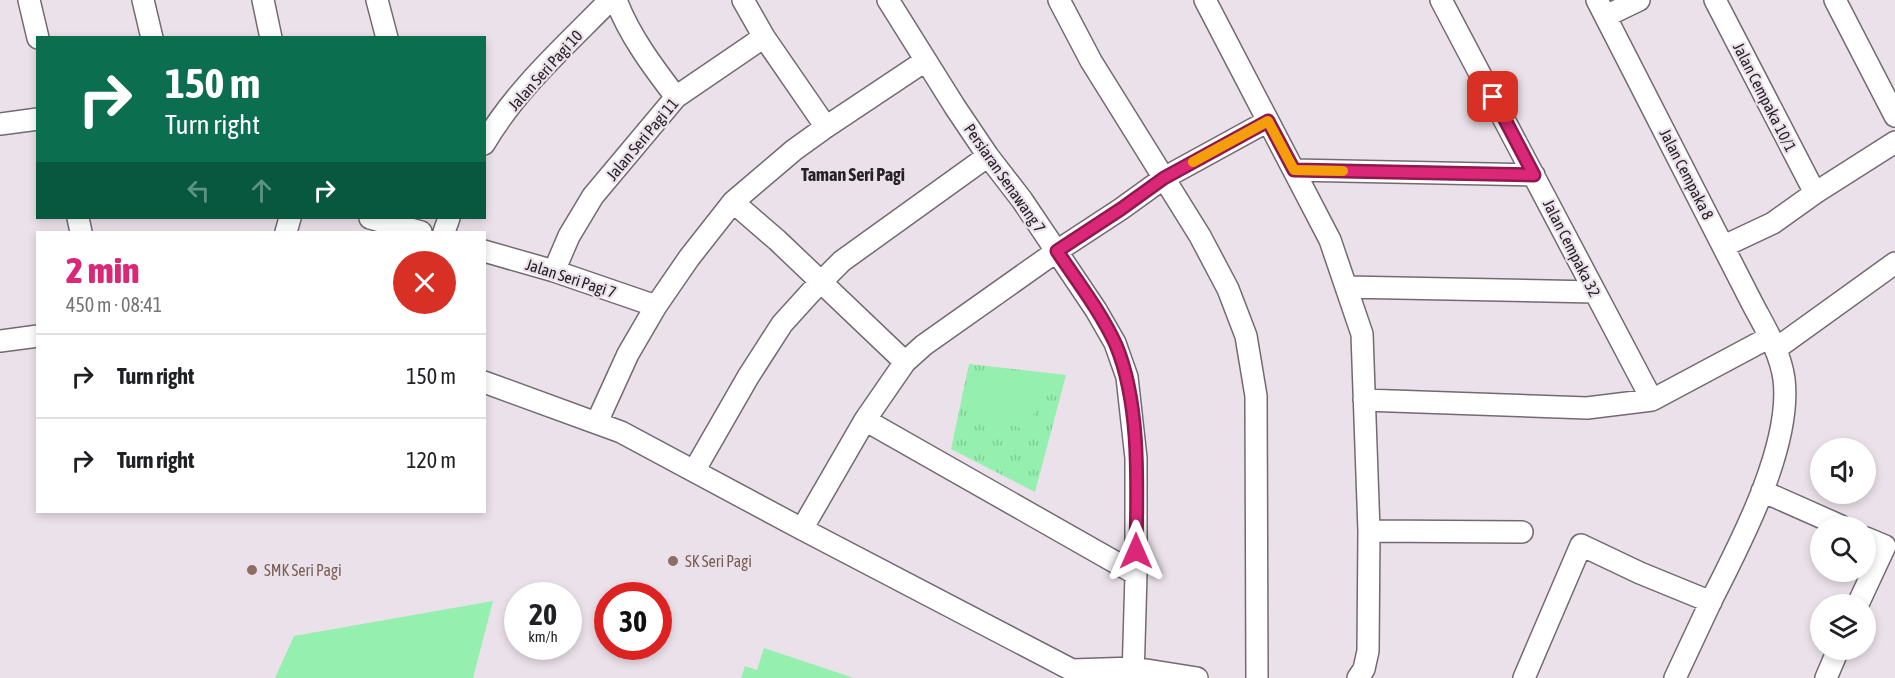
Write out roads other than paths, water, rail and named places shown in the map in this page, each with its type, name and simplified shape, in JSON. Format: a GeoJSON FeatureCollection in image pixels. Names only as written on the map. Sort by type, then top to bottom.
{"type":"FeatureCollection","features":[{"type":"Feature","properties":{"kind":"street"},"geometry":{"type":"LineString","coordinates":[[29,0],[38,36]]}},
{"type":"Feature","properties":{"kind":"street"},"geometry":{"type":"LineString","coordinates":[[143,0],[152,36]]}},
{"type":"Feature","properties":{"kind":"street"},"geometry":{"type":"LineString","coordinates":[[263,0],[271,36]]}},
{"type":"Feature","properties":{"kind":"street"},"geometry":{"type":"LineString","coordinates":[[377,0],[386,36]]}},
{"type":"Feature","properties":{"kind":"street","name":"Jalan Seri Pagi 10"},"geometry":{"type":"LineString","coordinates":[[487,134],[539,72],[610,0]]}},
{"type":"Feature","properties":{"kind":"street"},"geometry":{"type":"LineString","coordinates":[[616,0],[628,26],[655,70],[676,97]]}},
{"type":"Feature","properties":{"kind":"street"},"geometry":{"type":"LineString","coordinates":[[743,0],[764,36],[826,127]]}},
{"type":"Feature","properties":{"kind":"street","name":"Persiaran Senawang 7"},"geometry":{"type":"LineString","coordinates":[[888,0],[988,156],[1022,200],[1096,310],[1115,344],[1127,377],[1136,458],[1133,673]]}},
{"type":"Feature","properties":{"kind":"street"},"geometry":{"type":"LineString","coordinates":[[1059,0],[1091,61],[1200,236],[1228,289],[1246,336],[1256,396],[1257,678]]}},
{"type":"Feature","properties":{"kind":"street"},"geometry":{"type":"LineString","coordinates":[[1205,0],[1330,240],[1362,334],[1369,531],[1368,651],[1364,669],[1358,678]]}},
{"type":"Feature","properties":{"kind":"street","name":"Jalan Cempaka 32"},"geometry":{"type":"LineString","coordinates":[[1441,0],[1652,400]]}},
{"type":"Feature","properties":{"kind":"street"},"geometry":{"type":"LineString","coordinates":[[1602,8],[1639,0]]}},
{"type":"Feature","properties":{"kind":"street","name":"Jalan Cempaka 10/1"},"geometry":{"type":"LineString","coordinates":[[1715,0],[1815,193]]}},
{"type":"Feature","properties":{"kind":"street"},"geometry":{"type":"LineString","coordinates":[[1835,0],[1895,117]]}},
{"type":"Feature","properties":{"kind":"street","name":"Jalan Cempaka 8"},"geometry":{"type":"LineString","coordinates":[[1602,8],[1773,342],[1784,380],[1784,422],[1762,491],[1739,545],[1675,678]]}},
{"type":"Feature","properties":{"kind":"street","name":"Jalan Seri Pagi 11"},"geometry":{"type":"LineString","coordinates":[[554,271],[568,236],[593,196],[676,97],[764,36]]}},
{"type":"Feature","properties":{"kind":"street"},"geometry":{"type":"LineString","coordinates":[[597,422],[628,354],[656,306],[689,258],[733,202],[794,150],[925,61]]}},
{"type":"Feature","properties":{"kind":"street"},"geometry":{"type":"LineString","coordinates":[[0,124],[36,119]]}},
{"type":"Feature","properties":{"kind":"street"},"geometry":{"type":"LineString","coordinates":[[802,529],[865,420],[905,362],[924,345],[1164,178],[1268,121]]}},
{"type":"Feature","properties":{"kind":"street"},"geometry":{"type":"LineString","coordinates":[[1724,246],[1773,223],[1895,142]]}},
{"type":"Feature","properties":{"kind":"street"},"geometry":{"type":"LineString","coordinates":[[694,471],[748,377],[782,324],[821,282],[842,261],[988,156]]}},
{"type":"Feature","properties":{"kind":"street"},"geometry":{"type":"LineString","coordinates":[[1294,170],[1534,175]]}},
{"type":"Feature","properties":{"kind":"street"},"geometry":{"type":"LineString","coordinates":[[733,202],[905,362]]}},
{"type":"Feature","properties":{"kind":"street"},"geometry":{"type":"LineString","coordinates":[[374,219],[418,231]]}},
{"type":"Feature","properties":{"kind":"street","name":"Jalan Seri Pagi 7"},"geometry":{"type":"LineString","coordinates":[[486,252],[554,271],[656,306]]}},
{"type":"Feature","properties":{"kind":"street"},"geometry":{"type":"LineString","coordinates":[[1364,400],[1587,408],[1652,400],[1773,342],[1895,263]]}},
{"type":"Feature","properties":{"kind":"street"},"geometry":{"type":"LineString","coordinates":[[1346,287],[1594,292]]}},
{"type":"Feature","properties":{"kind":"street"},"geometry":{"type":"LineString","coordinates":[[0,341],[36,336]]}},
{"type":"Feature","properties":{"kind":"street"},"geometry":{"type":"LineString","coordinates":[[486,383],[597,422],[631,438],[1069,674],[1133,673],[1197,678]]}},
{"type":"Feature","properties":{"kind":"street"},"geometry":{"type":"LineString","coordinates":[[865,420],[1136,574]]}},
{"type":"Feature","properties":{"kind":"street"},"geometry":{"type":"LineString","coordinates":[[1762,491],[1818,516]]}},
{"type":"Feature","properties":{"kind":"street"},"geometry":{"type":"LineString","coordinates":[[1369,531],[1522,532]]}},
{"type":"Feature","properties":{"kind":"street"},"geometry":{"type":"LineString","coordinates":[[1876,542],[1885,546],[1876,565]]}},
{"type":"Feature","properties":{"kind":"street"},"geometry":{"type":"LineString","coordinates":[[1524,678],[1581,545],[1640,573],[1711,602]]}},
{"type":"Feature","properties":{"kind":"street"},"geometry":{"type":"LineString","coordinates":[[1826,678],[1834,660]]}},
{"type":"Feature","properties":{"kind":"place","name":"SK Seri Pagi"},"geometry":{"type":"Point","coordinates":[673,561]}},
{"type":"Feature","properties":{"kind":"place","name":"SMK Seri Pagi"},"geometry":{"type":"Point","coordinates":[252,570]}},
{"type":"Feature","properties":{"kind":"district","name":"Taman Seri Pagi"},"geometry":{"type":"Point","coordinates":[853,175]}}]}
